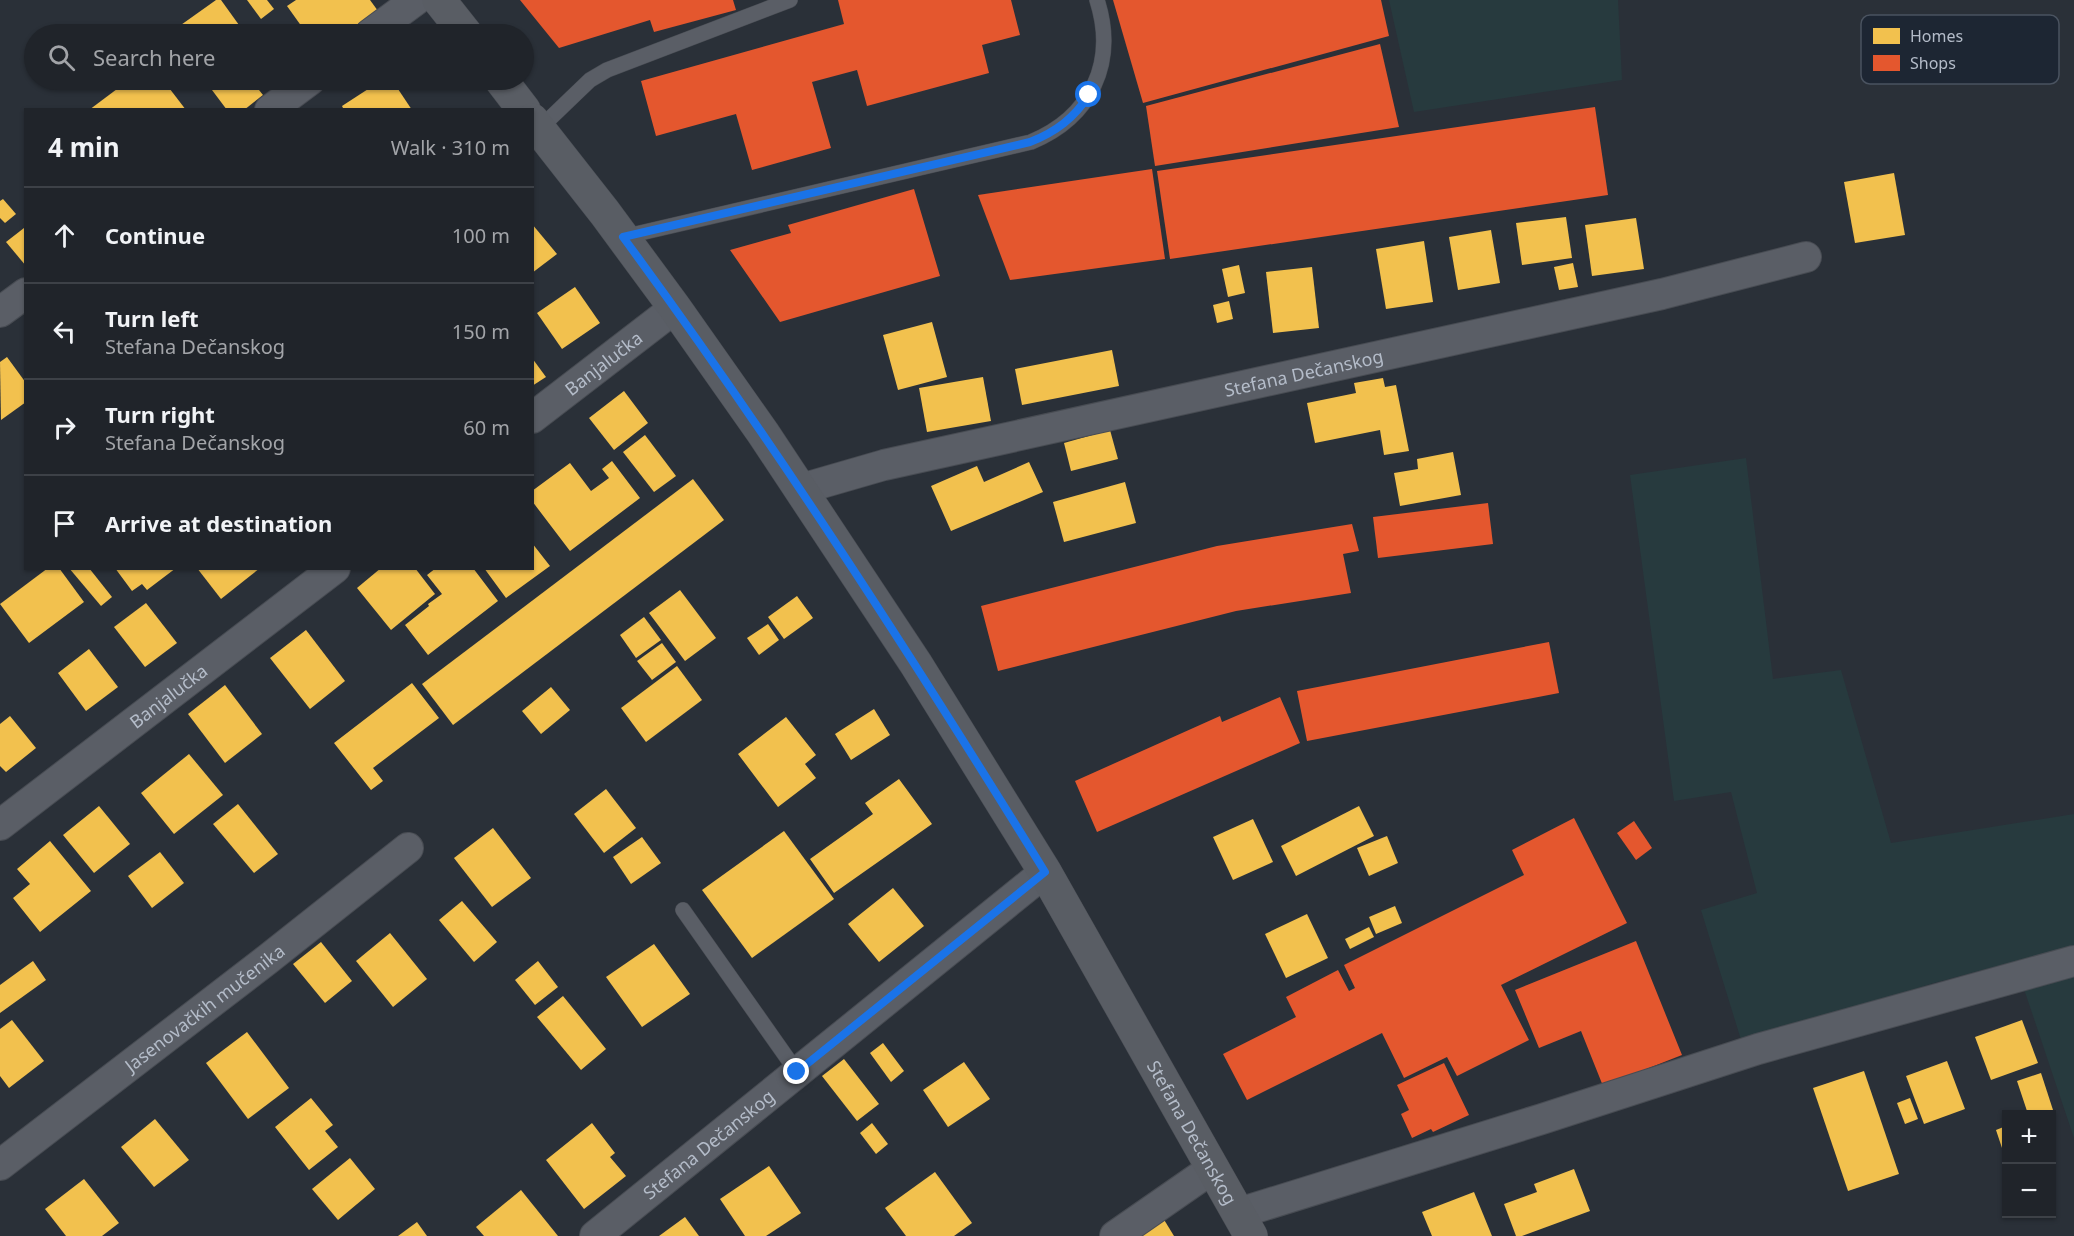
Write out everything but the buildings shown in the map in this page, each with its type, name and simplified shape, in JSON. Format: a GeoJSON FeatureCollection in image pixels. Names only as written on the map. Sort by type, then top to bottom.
{"type":"FeatureCollection","features":[{"type":"Feature","properties":{"kind":"main road"},"geometry":{"type":"LineString","coordinates":[[439,0],[458,24]]}},
{"type":"Feature","properties":{"kind":"main road","name":"Stefana Dečanskog"},"geometry":{"type":"LineString","coordinates":[[509,90],[523,108]]}},
{"type":"Feature","properties":{"kind":"main road","name":"Stefana Dečanskog"},"geometry":{"type":"LineString","coordinates":[[534,123],[675,308],[801,489],[916,664],[1045,872],[1245,1225]]}},
{"type":"Feature","properties":{"kind":"street"},"geometry":{"type":"LineString","coordinates":[[384,24],[416,0]]}},
{"type":"Feature","properties":{"kind":"street"},"geometry":{"type":"LineString","coordinates":[[273,108],[297,90]]}},
{"type":"Feature","properties":{"kind":"street","name":"Stefana Dečanskog"},"geometry":{"type":"LineString","coordinates":[[801,489],[884,465],[1662,294],[1806,257]]}},
{"type":"Feature","properties":{"kind":"street"},"geometry":{"type":"LineString","coordinates":[[0,312],[24,294]]}},
{"type":"Feature","properties":{"kind":"street","name":"Banjalučka"},"geometry":{"type":"LineString","coordinates":[[534,416],[675,308]]}},
{"type":"Feature","properties":{"kind":"street","name":"Banjalučka"},"geometry":{"type":"LineString","coordinates":[[0,825],[332,570]]}},
{"type":"Feature","properties":{"kind":"street","name":"Jasenovačkih mučenika"},"geometry":{"type":"LineString","coordinates":[[0,1166],[408,848]]}},
{"type":"Feature","properties":{"kind":"street","name":"Stefana Dečanskog"},"geometry":{"type":"LineString","coordinates":[[595,1236],[1045,872]]}},
{"type":"Feature","properties":{"kind":"street"},"geometry":{"type":"LineString","coordinates":[[1245,1225],[1531,1122],[1758,1049],[2074,961]]}},
{"type":"Feature","properties":{"kind":"street"},"geometry":{"type":"LineString","coordinates":[[1115,1236],[1213,1168]]}},
{"type":"Feature","properties":{"kind":"lane"},"geometry":{"type":"LineString","coordinates":[[534,119],[607,70],[790,0]]}},
{"type":"Feature","properties":{"kind":"lane"},"geometry":{"type":"LineString","coordinates":[[623,237],[1030,142],[1045,136],[1060,128],[1077,111],[1089,95],[1098,77],[1105,40],[1097,0]]}},
{"type":"Feature","properties":{"kind":"lane"},"geometry":{"type":"LineString","coordinates":[[683,910],[797,1072]]}},
{"type":"Feature","properties":{"kind":"green space"},"geometry":{"type":"Polygon","coordinates":[[[1389,0],[1618,0],[1622,80],[1414,112],[1389,0]]]}},
{"type":"Feature","properties":{"kind":"green space"},"geometry":{"type":"Polygon","coordinates":[[[1746,458],[1773,679],[1841,670],[1891,843],[2074,814],[2074,946],[1934,983],[1742,1043],[1701,910],[1757,893],[1731,792],[1674,801],[1630,475],[1746,458]]]}},
{"type":"Feature","properties":{"kind":"green space"},"geometry":{"type":"Polygon","coordinates":[[[2074,976],[2074,1138],[2024,989],[2074,976]]]}},
{"type":"Feature","properties":{"kind":"route"},"geometry":{"type":"LineString","coordinates":[[797,1072],[1045,872],[916,664],[763,433],[623,237],[1030,142],[1060,128],[1089,95]]}}]}
